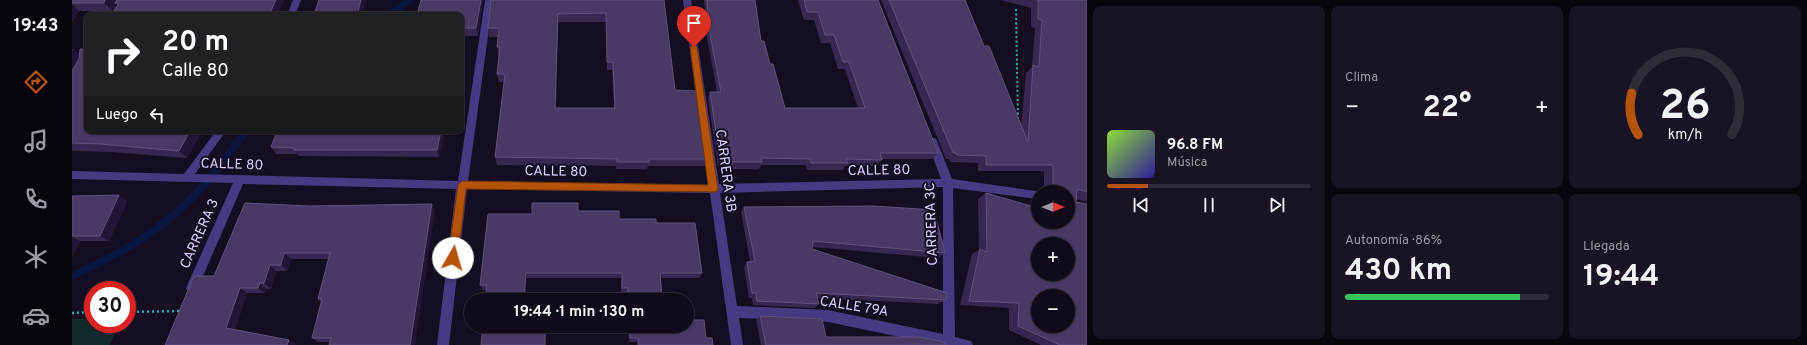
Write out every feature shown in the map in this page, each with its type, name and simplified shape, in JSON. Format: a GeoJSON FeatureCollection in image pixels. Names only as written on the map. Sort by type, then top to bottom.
{"type":"FeatureCollection","features":[{"type":"Feature","properties":{"kind":"street"},"geometry":{"type":"LineString","coordinates":[[291,12],[297,0]]}},
{"type":"Feature","properties":{"kind":"street"},"geometry":{"type":"LineString","coordinates":[[443,345],[462,185],[489,0]]}},
{"type":"Feature","properties":{"kind":"street","name":"CARRERA 3B"},"geometry":{"type":"LineString","coordinates":[[687,0],[713,189],[734,312],[737,345]]}},
{"type":"Feature","properties":{"kind":"street","name":"CARRERA 3C"},"geometry":{"type":"LineString","coordinates":[[928,132],[948,183],[949,340]]}},
{"type":"Feature","properties":{"kind":"street"},"geometry":{"type":"LineString","coordinates":[[187,177],[219,134]]}},
{"type":"Feature","properties":{"kind":"street","name":"CALLE 80"},"geometry":{"type":"LineString","coordinates":[[72,175],[462,185],[713,189],[948,183],[1031,194]]}},
{"type":"Feature","properties":{"kind":"street","name":"CARRERA 3"},"geometry":{"type":"LineString","coordinates":[[182,311],[240,180]]}},
{"type":"Feature","properties":{"kind":"street","name":"CALLE 79A"},"geometry":{"type":"LineString","coordinates":[[734,312],[828,316],[949,340],[967,345]]}},
{"type":"Feature","properties":{"kind":"path"},"geometry":{"type":"LineString","coordinates":[[1016,9],[1018,128]]}},
{"type":"Feature","properties":{"kind":"path"},"geometry":{"type":"LineString","coordinates":[[136,312],[182,311]]}},
{"type":"Feature","properties":{"kind":"path"},"geometry":{"type":"LineString","coordinates":[[72,313],[84,312]]}},
{"type":"Feature","properties":{"kind":"green space"},"geometry":{"type":"Polygon","coordinates":[[[72,319],[84,319],[84,333],[115,333],[110,345],[72,345],[72,319]]]}},
{"type":"Feature","properties":{"kind":"building"},"geometry":{"type":"Polygon","coordinates":[[[72,0],[105,0],[104,3],[72,3],[72,0]]]}},
{"type":"Feature","properties":{"kind":"building"},"geometry":{"type":"Polygon","coordinates":[[[117,0],[276,0],[270,12],[113,12],[119,3],[115,3],[117,0]]]}},
{"type":"Feature","properties":{"kind":"building"},"geometry":{"type":"Polygon","coordinates":[[[319,0],[361,0],[358,12],[315,12],[319,0]]]}},
{"type":"Feature","properties":{"kind":"building"},"geometry":{"type":"Polygon","coordinates":[[[421,0],[481,0],[476,28],[464,28],[464,12],[418,12],[421,0]]]}},
{"type":"Feature","properties":{"kind":"building"},"geometry":{"type":"Polygon","coordinates":[[[491,0],[664,0],[675,90],[698,91],[707,159],[649,159],[649,162],[617,162],[617,159],[495,157],[505,74],[497,74],[500,47],[497,47],[499,28],[488,28],[491,0]],[[606,13],[558,14],[555,108],[615,108],[613,62],[607,62],[606,13]]]}},
{"type":"Feature","properties":{"kind":"building"},"geometry":{"type":"Polygon","coordinates":[[[707,0],[755,0],[761,41],[764,41],[770,64],[773,64],[785,108],[865,108],[849,62],[843,62],[834,35],[825,35],[818,12],[807,12],[804,0],[878,0],[938,153],[880,153],[882,160],[846,159],[848,163],[811,163],[810,159],[761,158],[762,162],[724,162],[723,159],[720,159],[710,92],[721,92],[709,29],[707,0]]]}},
{"type":"Feature","properties":{"kind":"building"},"geometry":{"type":"Polygon","coordinates":[[[889,0],[965,0],[984,46],[989,46],[1028,142],[1033,65],[1039,67],[1042,20],[1038,19],[1038,0],[1087,0],[1087,192],[1077,189],[1076,202],[1087,204],[1087,345],[1060,345],[1033,333],[1075,333],[1075,289],[1031,289],[1031,332],[1018,326],[1019,303],[969,301],[980,249],[987,252],[986,193],[1031,206],[1031,229],[1075,229],[1075,185],[1053,185],[1053,165],[986,165],[986,156],[957,155],[956,153],[953,153],[889,0]]]}},
{"type":"Feature","properties":{"kind":"building"},"geometry":{"type":"Polygon","coordinates":[[[80,49],[84,49],[84,134],[188,134],[179,151],[72,143],[72,71],[79,59],[80,49]]]}},
{"type":"Feature","properties":{"kind":"building"},"geometry":{"type":"Polygon","coordinates":[[[276,134],[440,134],[437,150],[294,150],[294,148],[271,147],[276,134]]]}},
{"type":"Feature","properties":{"kind":"building"},"geometry":{"type":"Polygon","coordinates":[[[119,195],[100,236],[72,236],[72,196],[119,195]]]}},
{"type":"Feature","properties":{"kind":"building"},"geometry":{"type":"Polygon","coordinates":[[[245,203],[309,206],[432,204],[410,345],[329,345],[331,338],[312,338],[322,299],[318,299],[330,253],[284,253],[281,265],[270,265],[264,283],[260,283],[258,288],[240,288],[226,328],[289,340],[287,345],[165,345],[194,276],[214,276],[245,203]]]}},
{"type":"Feature","properties":{"kind":"building"},"geometry":{"type":"Polygon","coordinates":[[[532,203],[578,203],[578,211],[619,211],[619,219],[656,219],[656,223],[695,223],[702,273],[660,273],[661,293],[628,293],[628,288],[622,288],[622,273],[526,273],[525,293],[486,293],[487,285],[480,285],[488,214],[532,214],[532,203]]]}},
{"type":"Feature","properties":{"kind":"building"},"geometry":{"type":"Polygon","coordinates":[[[874,206],[934,210],[945,253],[813,241],[812,249],[947,293],[946,300],[816,293],[819,304],[757,301],[756,293],[752,293],[747,262],[755,261],[744,207],[874,206]]]}},
{"type":"Feature","properties":{"kind":"building"},"geometry":{"type":"Polygon","coordinates":[[[760,316],[822,319],[826,337],[918,337],[941,341],[947,345],[766,345],[760,316]]]}},
{"type":"Feature","properties":{"kind":"building"},"geometry":{"type":"Polygon","coordinates":[[[694,320],[704,320],[706,338],[712,338],[713,345],[639,345],[638,338],[630,338],[630,333],[694,333],[694,320]]]}},
{"type":"Feature","properties":{"kind":"building"},"geometry":{"type":"Polygon","coordinates":[[[482,333],[545,333],[545,345],[481,345],[482,333]]]}},
{"type":"Feature","properties":{"kind":"waterway"},"geometry":{"type":"LineString","coordinates":[[393,12],[410,0]]}},
{"type":"Feature","properties":{"kind":"waterway"},"geometry":{"type":"LineString","coordinates":[[227,156],[244,134]]}},
{"type":"Feature","properties":{"kind":"waterway"},"geometry":{"type":"LineString","coordinates":[[72,276],[119,253],[159,227],[195,195],[228,155]]}},
{"type":"Feature","properties":{"kind":"route"},"geometry":{"type":"LineString","coordinates":[[453,258],[462,185],[713,189],[694,47]]}}]}
